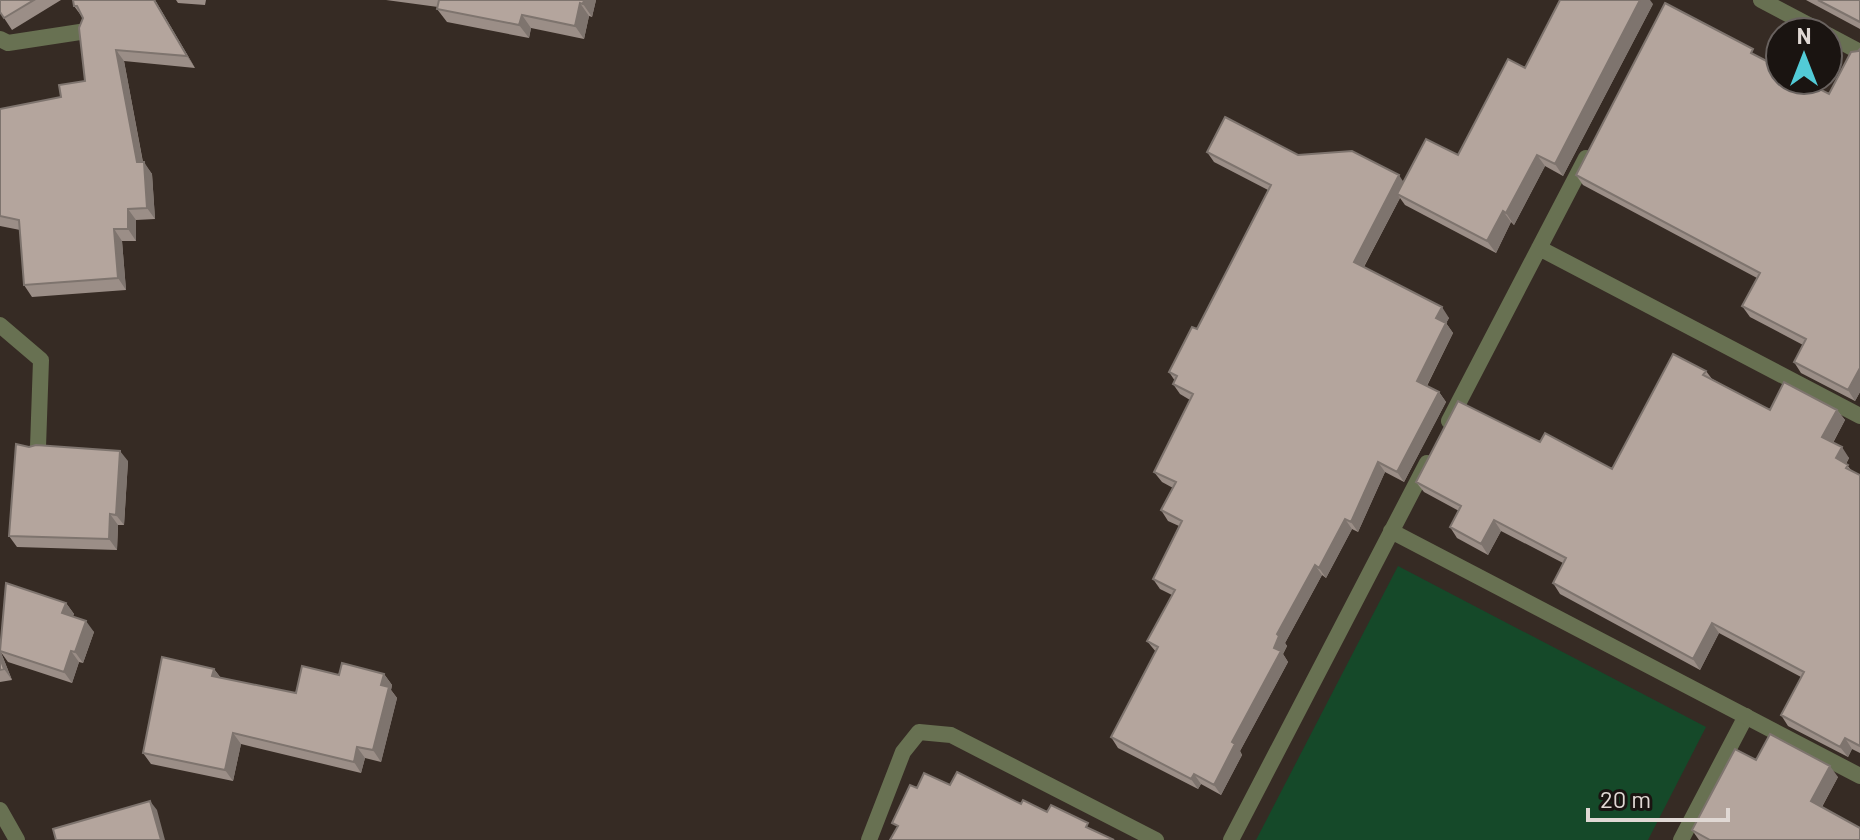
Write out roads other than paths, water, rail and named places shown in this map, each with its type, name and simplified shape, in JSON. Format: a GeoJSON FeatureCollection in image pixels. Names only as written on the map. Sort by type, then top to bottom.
{"type":"FeatureCollection","features":[{"type":"Feature","properties":{"kind":"street"},"geometry":{"type":"LineString","coordinates":[[1761,0],[1792,16]]}},
{"type":"Feature","properties":{"kind":"street"},"geometry":{"type":"LineString","coordinates":[[0,39],[8,43],[80,32]]}},
{"type":"Feature","properties":{"kind":"street"},"geometry":{"type":"LineString","coordinates":[[1231,840],[1596,138]]}},
{"type":"Feature","properties":{"kind":"street"},"geometry":{"type":"LineString","coordinates":[[1539,248],[1860,416]]}},
{"type":"Feature","properties":{"kind":"street"},"geometry":{"type":"LineString","coordinates":[[0,325],[41,360],[38,447]]}},
{"type":"Feature","properties":{"kind":"street"},"geometry":{"type":"LineString","coordinates":[[1391,531],[1860,776]]}},
{"type":"Feature","properties":{"kind":"street"},"geometry":{"type":"LineString","coordinates":[[1681,840],[1746,716]]}},
{"type":"Feature","properties":{"kind":"street"},"geometry":{"type":"LineString","coordinates":[[869,840],[903,752],[919,732],[951,735],[1156,840]]}},
{"type":"Feature","properties":{"kind":"street"},"geometry":{"type":"LineString","coordinates":[[0,810],[17,840]]}}]}
